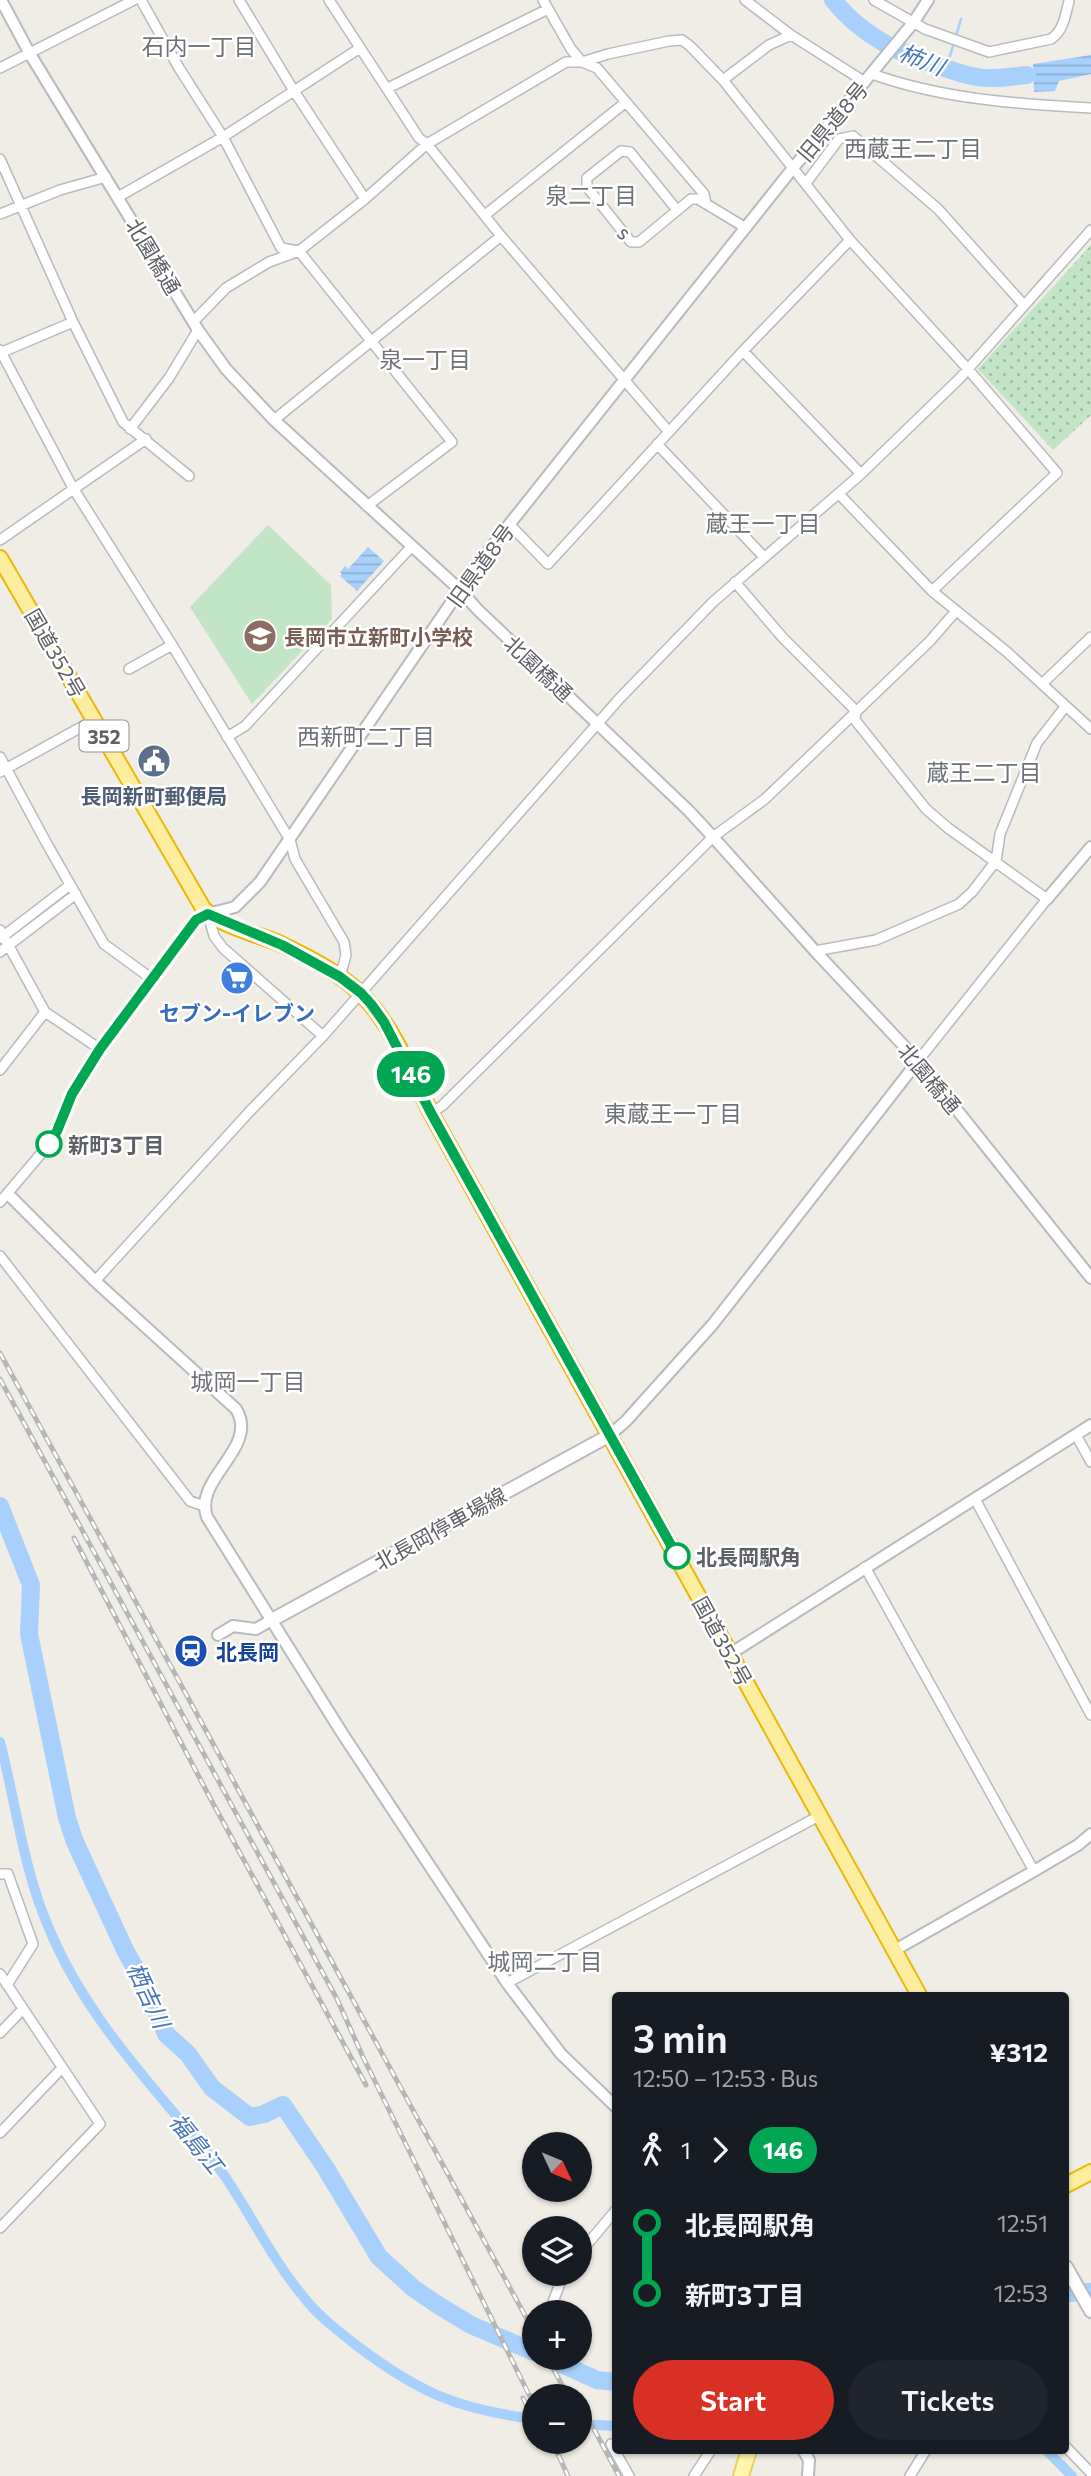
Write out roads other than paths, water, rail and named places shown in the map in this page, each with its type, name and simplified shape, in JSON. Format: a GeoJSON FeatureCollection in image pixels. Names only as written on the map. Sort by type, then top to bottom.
{"type":"FeatureCollection","features":[{"type":"Feature","properties":{"kind":"highway","name":"国道352号"},"geometry":{"type":"LineString","coordinates":[[0,558],[208,914],[282,945],[340,977],[361,993],[384,1022],[431,1113],[917,1992]]}},
{"type":"Feature","properties":{"kind":"highway"},"geometry":{"type":"LineString","coordinates":[[1069,2183],[1091,2172]]}},
{"type":"Feature","properties":{"kind":"main road","name":"北長岡停車場線"},"geometry":{"type":"LineString","coordinates":[[270,1621],[610,1435]]}},
{"type":"Feature","properties":{"kind":"main road"},"geometry":{"type":"LineString","coordinates":[[1069,2272],[1091,2311]]}},
{"type":"Feature","properties":{"kind":"main road"},"geometry":{"type":"LineString","coordinates":[[741,2476],[748,2454]]}},
{"type":"Feature","properties":{"kind":"street","name":"北園橋通"},"geometry":{"type":"LineString","coordinates":[[1,0],[30,54],[196,326],[226,369],[274,420],[459,589],[713,837],[918,1061],[1091,1278]]}},
{"type":"Feature","properties":{"kind":"street"},"geometry":{"type":"LineString","coordinates":[[0,68],[134,0]]}},
{"type":"Feature","properties":{"kind":"street"},"geometry":{"type":"LineString","coordinates":[[141,0],[179,68],[223,137],[281,248],[299,251],[452,442],[367,506]]}},
{"type":"Feature","properties":{"kind":"street"},"geometry":{"type":"LineString","coordinates":[[239,0],[365,200]]}},
{"type":"Feature","properties":{"kind":"street"},"geometry":{"type":"LineString","coordinates":[[329,0],[419,138],[427,144],[596,350],[669,432]]}},
{"type":"Feature","properties":{"kind":"street"},"geometry":{"type":"LineString","coordinates":[[745,0],[791,35],[872,74],[985,101],[1091,107]]}},
{"type":"Feature","properties":{"kind":"street"},"geometry":{"type":"LineString","coordinates":[[874,0],[910,26],[989,52],[1051,39],[1063,25],[1069,1]]}},
{"type":"Feature","properties":{"kind":"street"},"geometry":{"type":"LineString","coordinates":[[910,26],[928,0]]}},
{"type":"Feature","properties":{"kind":"street"},"geometry":{"type":"LineString","coordinates":[[387,88],[545,4],[571,49],[582,62],[597,68],[704,194],[706,204],[746,228]]}},
{"type":"Feature","properties":{"kind":"street","name":"旧県道8号"},"geometry":{"type":"LineString","coordinates":[[4,1198],[51,1142],[72,1094],[100,1049],[196,920],[208,914],[235,908],[260,882],[459,589],[624,379],[910,26]]}},
{"type":"Feature","properties":{"kind":"street"},"geometry":{"type":"LineString","coordinates":[[723,80],[769,45],[791,35]]}},
{"type":"Feature","properties":{"kind":"street"},"geometry":{"type":"LineString","coordinates":[[130,429],[169,378],[196,326],[226,288],[269,262],[299,251],[365,200],[427,144],[566,62],[582,62],[608,54],[682,40],[723,80],[850,240],[1057,473],[932,591]]}},
{"type":"Feature","properties":{"kind":"street"},"geometry":{"type":"LineString","coordinates":[[118,197],[223,137],[360,48]]}},
{"type":"Feature","properties":{"kind":"street"},"geometry":{"type":"LineString","coordinates":[[485,215],[626,102]]}},
{"type":"Feature","properties":{"kind":"street"},"geometry":{"type":"LineString","coordinates":[[806,183],[839,139],[853,136],[939,209],[1023,304]]}},
{"type":"Feature","properties":{"kind":"street","name":"s"},"geometry":{"type":"LineString","coordinates":[[677,210],[630,152],[621,151],[587,178],[587,187],[631,242],[639,242],[691,199],[698,199],[706,204]]}},
{"type":"Feature","properties":{"kind":"street"},"geometry":{"type":"LineString","coordinates":[[0,159],[73,322],[118,411],[130,429],[146,439],[189,476]]}},
{"type":"Feature","properties":{"kind":"street"},"geometry":{"type":"LineString","coordinates":[[0,214],[60,190],[106,177]]}},
{"type":"Feature","properties":{"kind":"street"},"geometry":{"type":"LineString","coordinates":[[95,1281],[251,1110],[323,1036],[665,650],[735,582],[861,474],[967,369],[1091,230]]}},
{"type":"Feature","properties":{"kind":"street"},"geometry":{"type":"LineString","coordinates":[[274,420],[501,236]]}},
{"type":"Feature","properties":{"kind":"street"},"geometry":{"type":"LineString","coordinates":[[509,524],[548,564],[743,351],[850,240]]}},
{"type":"Feature","properties":{"kind":"street"},"geometry":{"type":"LineString","coordinates":[[73,322],[0,352],[73,488],[290,840],[295,859],[344,942],[346,955],[340,977]]}},
{"type":"Feature","properties":{"kind":"street"},"geometry":{"type":"LineString","coordinates":[[743,351],[861,474]]}},
{"type":"Feature","properties":{"kind":"street"},"geometry":{"type":"LineString","coordinates":[[0,540],[146,439]]}},
{"type":"Feature","properties":{"kind":"street"},"geometry":{"type":"LineString","coordinates":[[657,444],[764,557]]}},
{"type":"Feature","properties":{"kind":"street"},"geometry":{"type":"LineString","coordinates":[[839,494],[932,591],[1042,683],[1091,729]]}},
{"type":"Feature","properties":{"kind":"street"},"geometry":{"type":"LineString","coordinates":[[227,737],[245,726],[412,546]]}},
{"type":"Feature","properties":{"kind":"street"},"geometry":{"type":"LineString","coordinates":[[735,582],[783,638],[856,711]]}},
{"type":"Feature","properties":{"kind":"street"},"geometry":{"type":"LineString","coordinates":[[431,1113],[442,1106],[713,837],[765,799],[930,641],[957,611]]}},
{"type":"Feature","properties":{"kind":"street"},"geometry":{"type":"LineString","coordinates":[[1042,683],[1091,637]]}},
{"type":"Feature","properties":{"kind":"street"},"geometry":{"type":"LineString","coordinates":[[129,669],[172,645]]}},
{"type":"Feature","properties":{"kind":"street"},"geometry":{"type":"LineString","coordinates":[[815,951],[876,940],[959,904],[996,861],[1000,834],[1038,743],[1065,707]]}},
{"type":"Feature","properties":{"kind":"street"},"geometry":{"type":"LineString","coordinates":[[856,711],[855,720],[926,809],[948,828],[1047,899]]}},
{"type":"Feature","properties":{"kind":"street"},"geometry":{"type":"LineString","coordinates":[[3,770],[94,720]]}},
{"type":"Feature","properties":{"kind":"street"},"geometry":{"type":"LineString","coordinates":[[0,757],[3,770],[104,944],[152,979]]}},
{"type":"Feature","properties":{"kind":"street"},"geometry":{"type":"LineString","coordinates":[[610,1435],[626,1421],[713,1324],[918,1061],[1091,847]]}},
{"type":"Feature","properties":{"kind":"street"},"geometry":{"type":"LineString","coordinates":[[0,952],[3,938],[70,885]]}},
{"type":"Feature","properties":{"kind":"street"},"geometry":{"type":"LineString","coordinates":[[3,938],[76,894]]}},
{"type":"Feature","properties":{"kind":"street"},"geometry":{"type":"LineString","coordinates":[[208,914],[214,936],[223,948],[323,1036]]}},
{"type":"Feature","properties":{"kind":"street"},"geometry":{"type":"LineString","coordinates":[[3,938],[45,1012],[100,1049]]}},
{"type":"Feature","properties":{"kind":"street"},"geometry":{"type":"LineString","coordinates":[[0,1070],[45,1012]]}},
{"type":"Feature","properties":{"kind":"street"},"geometry":{"type":"LineString","coordinates":[[4,1198],[232,1404],[241,1416],[242,1425],[238,1439],[210,1489],[204,1506],[207,1517],[270,1621],[507,1983],[561,2054],[612,2103]]}},
{"type":"Feature","properties":{"kind":"street"},"geometry":{"type":"LineString","coordinates":[[0,1256],[190,1501],[204,1506]]}},
{"type":"Feature","properties":{"kind":"street"},"geometry":{"type":"LineString","coordinates":[[730,1654],[1091,1425]]}},
{"type":"Feature","properties":{"kind":"street"},"geometry":{"type":"LineString","coordinates":[[1076,1435],[1091,1462]]}},
{"type":"Feature","properties":{"kind":"street"},"geometry":{"type":"LineString","coordinates":[[975,1499],[1091,1715]]}},
{"type":"Feature","properties":{"kind":"street"},"geometry":{"type":"LineString","coordinates":[[865,1567],[1034,1871]]}},
{"type":"Feature","properties":{"kind":"street"},"geometry":{"type":"LineString","coordinates":[[218,1635],[233,1626],[256,1629],[270,1621]]}},
{"type":"Feature","properties":{"kind":"street"},"geometry":{"type":"LineString","coordinates":[[507,1983],[819,1816]]}},
{"type":"Feature","properties":{"kind":"street"},"geometry":{"type":"LineString","coordinates":[[895,1950],[1034,1871],[1091,1834]]}},
{"type":"Feature","properties":{"kind":"street"},"geometry":{"type":"LineString","coordinates":[[0,1874],[8,1874],[33,1944],[7,1985]]}},
{"type":"Feature","properties":{"kind":"street"},"geometry":{"type":"LineString","coordinates":[[0,1974],[100,2124],[0,2228]]}},
{"type":"Feature","properties":{"kind":"street"},"geometry":{"type":"LineString","coordinates":[[0,2032],[23,2009]]}},
{"type":"Feature","properties":{"kind":"street"},"geometry":{"type":"LineString","coordinates":[[0,2133],[62,2068]]}},
{"type":"Feature","properties":{"kind":"street"},"geometry":{"type":"LineString","coordinates":[[592,2239],[612,2215]]}},
{"type":"Feature","properties":{"kind":"street"},"geometry":{"type":"LineString","coordinates":[[1069,2450],[1091,2473]]}},
{"type":"Feature","properties":{"kind":"street"},"geometry":{"type":"LineString","coordinates":[[617,2454],[629,2476]]}},
{"type":"Feature","properties":{"kind":"street"},"geometry":{"type":"LineString","coordinates":[[694,2476],[708,2454]]}},
{"type":"Feature","properties":{"kind":"street"},"geometry":{"type":"LineString","coordinates":[[805,2454],[809,2460],[808,2476]]}},
{"type":"Feature","properties":{"kind":"street"},"geometry":{"type":"LineString","coordinates":[[910,2476],[924,2454]]}},
{"type":"Feature","properties":{"kind":"water"},"geometry":{"type":"Polygon","coordinates":[[[1091,55],[1091,74],[1059,81],[1055,91],[1034,92],[1033,64],[1091,55]]]}},
{"type":"Feature","properties":{"kind":"water"},"geometry":{"type":"Polygon","coordinates":[[[368,547],[384,561],[357,591],[340,576],[340,572],[345,566],[348,569],[368,547]]]}},
{"type":"Feature","properties":{"kind":"waterway","name":"柿川"},"geometry":{"type":"LineString","coordinates":[[833,0],[868,33],[911,56],[974,77],[1027,75]]}},
{"type":"Feature","properties":{"kind":"waterway"},"geometry":{"type":"LineString","coordinates":[[946,69],[961,19]]}},
{"type":"Feature","properties":{"kind":"waterway","name":"栖吉川"},"geometry":{"type":"LineString","coordinates":[[0,1506],[31,1585],[29,1634],[67,1818],[75,1842],[166,2034],[188,2054],[212,2088],[250,2117],[283,2105],[325,2167],[379,2257],[413,2288],[471,2325],[522,2347]]}},
{"type":"Feature","properties":{"kind":"waterway","name":"福島江"},"geometry":{"type":"LineString","coordinates":[[0,1742],[32,1881],[62,1957],[116,2042],[216,2164],[288,2277],[321,2316],[399,2375],[460,2404],[522,2417]]}},
{"type":"Feature","properties":{"kind":"waterway","name":"栖吉川"},"geometry":{"type":"LineString","coordinates":[[1069,2293],[1091,2292]]}},
{"type":"Feature","properties":{"kind":"waterway","name":"栖吉川"},"geometry":{"type":"LineString","coordinates":[[575,2370],[597,2380],[612,2382]]}},
{"type":"Feature","properties":{"kind":"waterway","name":"福島江"},"geometry":{"type":"LineString","coordinates":[[592,2425],[612,2426]]}},
{"type":"Feature","properties":{"kind":"waterway","name":"福島江"},"geometry":{"type":"LineString","coordinates":[[1050,2454],[1072,2476]]}},
{"type":"Feature","properties":{"kind":"railway"},"geometry":{"type":"LineString","coordinates":[[0,1353],[522,2310]]}},
{"type":"Feature","properties":{"kind":"railway"},"geometry":{"type":"LineString","coordinates":[[0,1379],[337,1999],[524,2384]]}},
{"type":"Feature","properties":{"kind":"railway"},"geometry":{"type":"LineString","coordinates":[[74,1538],[209,1796],[366,2085]]}},
{"type":"Feature","properties":{"kind":"railway"},"geometry":{"type":"LineString","coordinates":[[554,2370],[562,2384]]}},
{"type":"Feature","properties":{"kind":"railway"},"geometry":{"type":"LineString","coordinates":[[592,2425],[619,2476]]}},
{"type":"Feature","properties":{"kind":"railway"},"geometry":{"type":"LineString","coordinates":[[558,2454],[568,2476]]}},
{"type":"Feature","properties":{"kind":"place","name":"長岡市立新町小学校"},"geometry":{"type":"Point","coordinates":[260,636]}},
{"type":"Feature","properties":{"kind":"place","name":"長岡新町郵便局"},"geometry":{"type":"Point","coordinates":[154,761]}},
{"type":"Feature","properties":{"kind":"place","name":"セブン-イレブン"},"geometry":{"type":"Point","coordinates":[237,978]}},
{"type":"Feature","properties":{"kind":"place","name":"新町3丁目"},"geometry":{"type":"Point","coordinates":[49,1144]}},
{"type":"Feature","properties":{"kind":"place","name":"北長岡駅角"},"geometry":{"type":"Point","coordinates":[677,1556]}},
{"type":"Feature","properties":{"kind":"place","name":"北長岡"},"geometry":{"type":"Point","coordinates":[191,1651]}},
{"type":"Feature","properties":{"kind":"district","name":"石内一丁目"},"geometry":{"type":"Point","coordinates":[199,46]}},
{"type":"Feature","properties":{"kind":"district","name":"西蔵王二丁目"},"geometry":{"type":"Point","coordinates":[913,148]}},
{"type":"Feature","properties":{"kind":"district","name":"泉二丁目"},"geometry":{"type":"Point","coordinates":[591,195]}},
{"type":"Feature","properties":{"kind":"district","name":"泉一丁目"},"geometry":{"type":"Point","coordinates":[425,359]}},
{"type":"Feature","properties":{"kind":"district","name":"蔵王一丁目"},"geometry":{"type":"Point","coordinates":[763,523]}},
{"type":"Feature","properties":{"kind":"district","name":"西新町二丁目"},"geometry":{"type":"Point","coordinates":[366,736]}},
{"type":"Feature","properties":{"kind":"district","name":"蔵王二丁目"},"geometry":{"type":"Point","coordinates":[984,772]}},
{"type":"Feature","properties":{"kind":"district","name":"東蔵王一丁目"},"geometry":{"type":"Point","coordinates":[673,1113]}},
{"type":"Feature","properties":{"kind":"district","name":"城岡一丁目"},"geometry":{"type":"Point","coordinates":[248,1381]}},
{"type":"Feature","properties":{"kind":"district","name":"城岡二丁目"},"geometry":{"type":"Point","coordinates":[545,1961]}}]}
